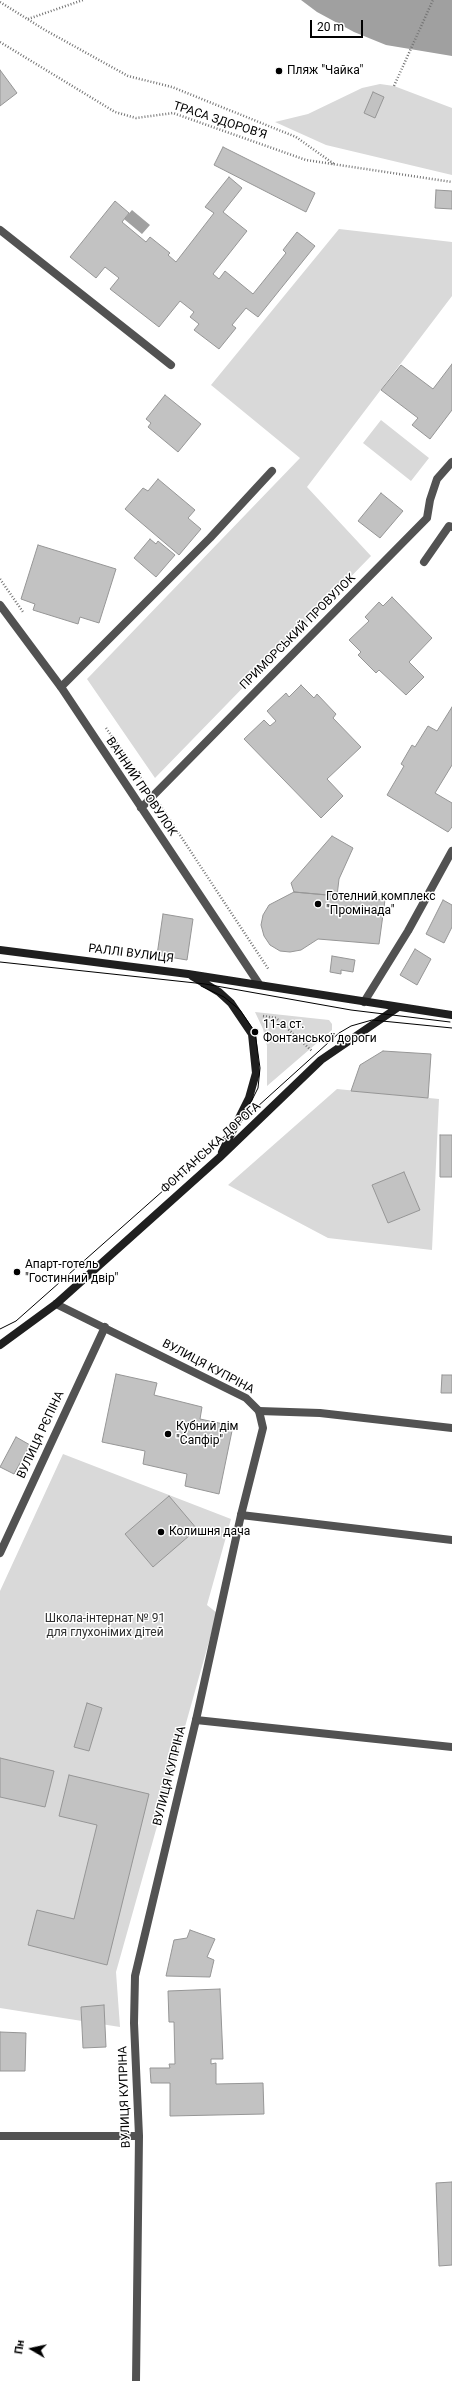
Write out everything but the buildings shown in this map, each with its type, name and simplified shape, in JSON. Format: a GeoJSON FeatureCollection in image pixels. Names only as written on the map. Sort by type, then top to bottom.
{"type":"FeatureCollection","features":[{"type":"Feature","properties":{"kind":"main road","name":"РАЛЛІ ВУЛИЦЯ"},"geometry":{"type":"LineString","coordinates":[[0,950],[260,984],[397,1008]]}},
{"type":"Feature","properties":{"kind":"main road"},"geometry":{"type":"LineString","coordinates":[[188,974],[219,992],[231,1003],[252,1034],[256,1073],[249,1098],[219,1158]]}},
{"type":"Feature","properties":{"kind":"main road"},"geometry":{"type":"LineString","coordinates":[[397,1008],[452,1015]]}},
{"type":"Feature","properties":{"kind":"main road","name":"ФОНТАНСЬКА ДОРОГА"},"geometry":{"type":"LineString","coordinates":[[0,1345],[56,1304],[219,1158],[321,1060],[397,1008]]}},
{"type":"Feature","properties":{"kind":"street"},"geometry":{"type":"LineString","coordinates":[[0,230],[171,364]]}},
{"type":"Feature","properties":{"kind":"street","name":"ПРИМОРСЬКИЙ ПРОВУЛОК"},"geometry":{"type":"LineString","coordinates":[[141,808],[427,518],[430,500],[437,480],[452,462]]}},
{"type":"Feature","properties":{"kind":"street"},"geometry":{"type":"LineString","coordinates":[[60,687],[210,538],[272,471]]}},
{"type":"Feature","properties":{"kind":"street"},"geometry":{"type":"LineString","coordinates":[[424,562],[450,526],[452,527]]}},
{"type":"Feature","properties":{"kind":"street","name":"ВАННИЙ ПРОВУЛОК"},"geometry":{"type":"LineString","coordinates":[[0,605],[60,687],[260,984]]}},
{"type":"Feature","properties":{"kind":"street"},"geometry":{"type":"LineString","coordinates":[[364,1002],[408,931],[452,851]]}},
{"type":"Feature","properties":{"kind":"street","name":"ВУЛИЦЯ КУПРІНА"},"geometry":{"type":"LineString","coordinates":[[56,1304],[246,1398],[259,1411],[263,1428],[241,1515],[196,1720],[134,1976],[134,2023],[139,2136],[136,2381]]}},
{"type":"Feature","properties":{"kind":"street","name":"ВУЛИЦЯ РЄПІНА"},"geometry":{"type":"LineString","coordinates":[[0,1553],[105,1327]]}},
{"type":"Feature","properties":{"kind":"street"},"geometry":{"type":"LineString","coordinates":[[259,1411],[320,1413],[452,1428]]}},
{"type":"Feature","properties":{"kind":"street"},"geometry":{"type":"LineString","coordinates":[[241,1515],[452,1540]]}},
{"type":"Feature","properties":{"kind":"street"},"geometry":{"type":"LineString","coordinates":[[196,1720],[452,1747]]}},
{"type":"Feature","properties":{"kind":"street"},"geometry":{"type":"LineString","coordinates":[[0,2136],[139,2136]]}},
{"type":"Feature","properties":{"kind":"path"},"geometry":{"type":"LineString","coordinates":[[27,19],[83,0]]}},
{"type":"Feature","properties":{"kind":"path"},"geometry":{"type":"LineString","coordinates":[[394,86],[433,0]]}},
{"type":"Feature","properties":{"kind":"path"},"geometry":{"type":"LineString","coordinates":[[0,2],[27,19],[128,76],[172,87],[296,138],[336,166]]}},
{"type":"Feature","properties":{"kind":"path","name":"ТРАСА ЗДОРОВ’Я"},"geometry":{"type":"LineString","coordinates":[[0,42],[115,112],[144,119],[173,113],[306,160],[336,166],[452,182]]}},
{"type":"Feature","properties":{"kind":"path"},"geometry":{"type":"LineString","coordinates":[[0,579],[26,616]]}},
{"type":"Feature","properties":{"kind":"path"},"geometry":{"type":"LineString","coordinates":[[103,724],[154,795],[270,970]]}},
{"type":"Feature","properties":{"kind":"path"},"geometry":{"type":"LineString","coordinates":[[263,1016],[276,1018],[321,1060]]}},
{"type":"Feature","properties":{"kind":"green space"},"geometry":{"type":"Polygon","coordinates":[[[380,84],[394,86],[452,108],[452,175],[326,145],[275,122],[308,114],[362,88],[380,84]]]}},
{"type":"Feature","properties":{"kind":"green space"},"geometry":{"type":"Polygon","coordinates":[[[339,229],[452,242],[452,296],[307,487],[371,556],[155,778],[87,679],[300,458],[211,385],[339,229]]]}},
{"type":"Feature","properties":{"kind":"green space"},"geometry":{"type":"Polygon","coordinates":[[[381,420],[429,458],[411,481],[363,443],[381,420]]]}},
{"type":"Feature","properties":{"kind":"green space"},"geometry":{"type":"Polygon","coordinates":[[[255,1012],[329,1020],[332,1024],[332,1030],[267,1086],[267,1046],[263,1029],[255,1012]]]}},
{"type":"Feature","properties":{"kind":"green space"},"geometry":{"type":"Polygon","coordinates":[[[337,1089],[439,1099],[432,1250],[328,1238],[228,1185],[337,1089]]]}},
{"type":"Feature","properties":{"kind":"green space","name":"Школа-інтернат № 91 для глухонімих дітей"},"geometry":{"type":"Polygon","coordinates":[[[63,1454],[231,1519],[207,1605],[217,1613],[116,1972],[120,2027],[0,2008],[0,1591],[63,1454]]]}},
{"type":"Feature","properties":{"kind":"shaded area"},"geometry":{"type":"Polygon","coordinates":[[[301,0],[452,0],[452,56],[386,45],[354,32],[317,12],[301,0]]]}},
{"type":"Feature","properties":{"kind":"shaded area"},"geometry":{"type":"Polygon","coordinates":[[[132,210],[150,225],[142,234],[124,219],[132,210]]]}},
{"type":"Feature","properties":{"kind":"tram line"},"geometry":{"type":"LineString","coordinates":[[0,962],[205,984],[351,1010],[450,1022]]}},
{"type":"Feature","properties":{"kind":"tram line"},"geometry":{"type":"LineString","coordinates":[[201,986],[224,997],[240,1010],[255,1032],[260,1068],[258,1088],[251,1102],[237,1121]]}},
{"type":"Feature","properties":{"kind":"tram line"},"geometry":{"type":"LineString","coordinates":[[0,1329],[16,1321],[339,1033],[351,1026],[372,1020],[452,1028]]}},
{"type":"Feature","properties":{"kind":"place","name":"Пляж \"Чайка\""},"geometry":{"type":"Point","coordinates":[279,71]}},
{"type":"Feature","properties":{"kind":"place","name":"Готелний комплекс \"Промінада\""},"geometry":{"type":"Point","coordinates":[318,904]}},
{"type":"Feature","properties":{"kind":"place","name":"11-а ст. Фонтанської дороги"},"geometry":{"type":"Point","coordinates":[255,1032]}},
{"type":"Feature","properties":{"kind":"place","name":"Апарт-готель \"Гостинний двір\""},"geometry":{"type":"Point","coordinates":[17,1272]}},
{"type":"Feature","properties":{"kind":"place","name":"Кубний дім \"Сапфір\""},"geometry":{"type":"Point","coordinates":[168,1434]}},
{"type":"Feature","properties":{"kind":"place","name":"Колишня дача"},"geometry":{"type":"Point","coordinates":[161,1532]}}]}
